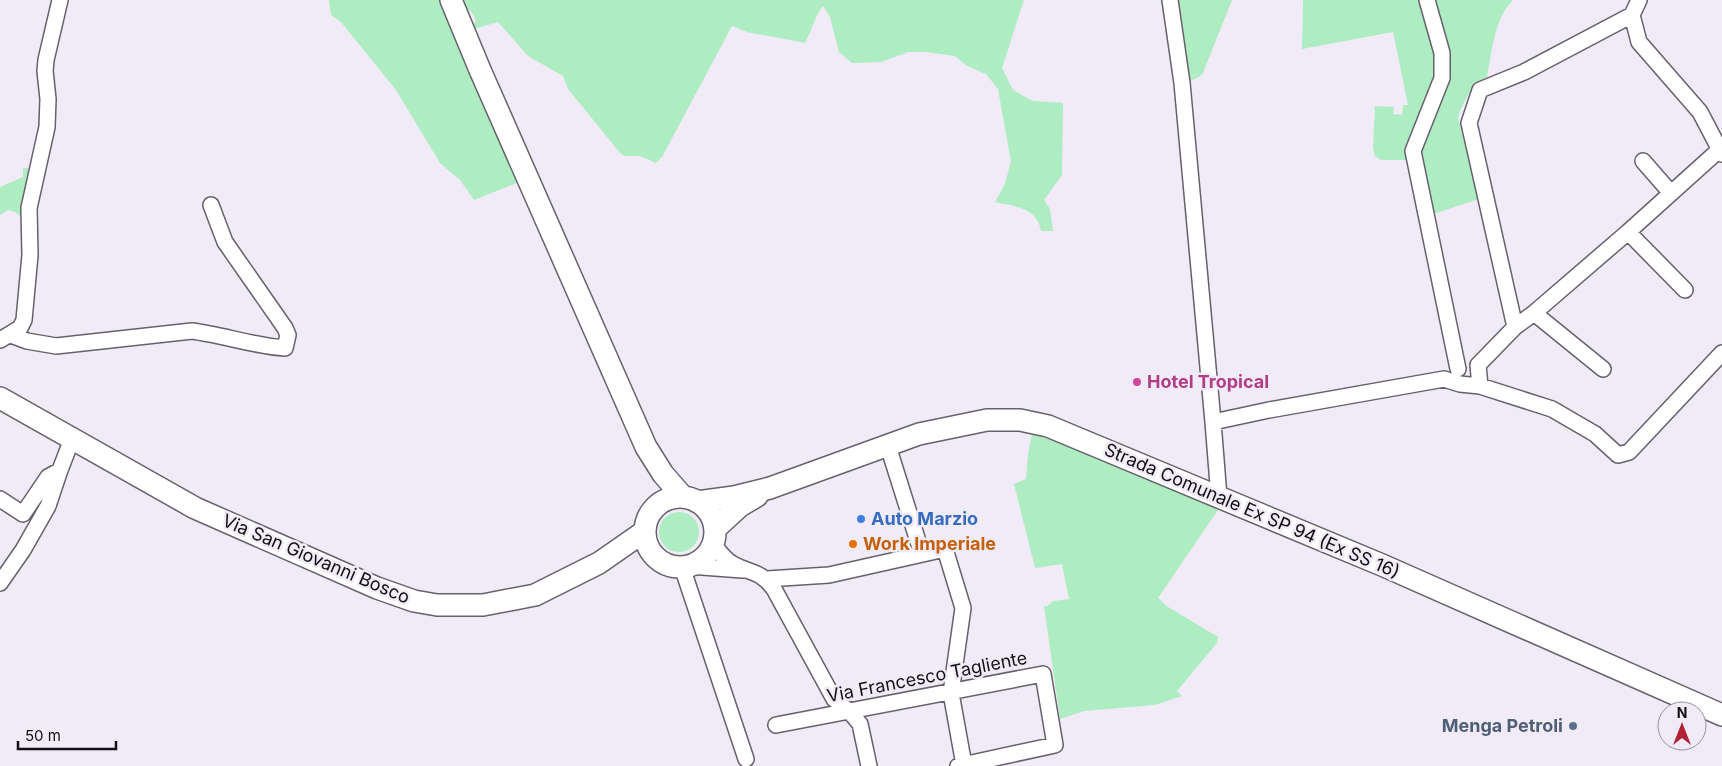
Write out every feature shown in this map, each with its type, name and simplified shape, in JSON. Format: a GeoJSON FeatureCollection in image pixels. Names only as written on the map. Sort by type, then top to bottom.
{"type":"FeatureCollection","features":[{"type":"Feature","properties":{"kind":"main road"},"geometry":{"type":"LineString","coordinates":[[451,0],[646,447],[663,474],[690,499],[706,509],[712,518],[714,537],[708,554],[699,562],[686,567],[662,563],[649,549],[645,531],[649,516],[653,509],[662,502],[672,498],[690,499]]}},
{"type":"Feature","properties":{"kind":"main road","name":"Via San Giovanni Bosco"},"geometry":{"type":"LineString","coordinates":[[0,398],[195,508],[377,588],[414,601],[437,605],[482,605],[535,595],[599,563],[645,531]]}},
{"type":"Feature","properties":{"kind":"main road","name":"Strada Comunale Ex SP 94 (Ex SS 16)"},"geometry":{"type":"LineString","coordinates":[[690,499],[734,497],[770,488],[918,434],[987,420],[1020,420],[1048,426],[1219,497],[1390,569],[1722,715]]}},
{"type":"Feature","properties":{"kind":"main road"},"geometry":{"type":"LineString","coordinates":[[646,447],[653,482],[653,509]]}},
{"type":"Feature","properties":{"kind":"main road","name":"Strada Comunale Ex SP 94 (Ex SS 16)"},"geometry":{"type":"LineString","coordinates":[[714,537],[740,506],[770,488]]}},
{"type":"Feature","properties":{"kind":"main road"},"geometry":{"type":"LineString","coordinates":[[599,563],[631,556],[654,556]]}},
{"type":"Feature","properties":{"kind":"street"},"geometry":{"type":"LineString","coordinates":[[5,337],[20,328],[24,320],[30,255],[29,208],[47,127],[46,60],[60,0]]}},
{"type":"Feature","properties":{"kind":"street"},"geometry":{"type":"LineString","coordinates":[[1170,0],[1182,83],[1219,497]]}},
{"type":"Feature","properties":{"kind":"street"},"geometry":{"type":"LineString","coordinates":[[1427,0],[1442,53],[1442,78],[1413,151],[1458,369]]}},
{"type":"Feature","properties":{"kind":"street"},"geometry":{"type":"LineString","coordinates":[[1515,327],[1469,123],[1480,90],[1524,72],[1632,15],[1639,0]]}},
{"type":"Feature","properties":{"kind":"street"},"geometry":{"type":"LineString","coordinates":[[1213,422],[1269,410],[1444,379],[1458,369],[1478,365],[1515,327],[1534,313],[1628,232],[1670,192],[1720,152],[1700,112],[1639,42],[1632,15]]}},
{"type":"Feature","properties":{"kind":"street"},"geometry":{"type":"LineString","coordinates":[[1643,161],[1670,192]]}},
{"type":"Feature","properties":{"kind":"street"},"geometry":{"type":"LineString","coordinates":[[5,337],[56,346],[192,331],[213,333],[285,348],[288,335],[285,328],[225,242],[211,205]]}},
{"type":"Feature","properties":{"kind":"street"},"geometry":{"type":"LineString","coordinates":[[1628,232],[1685,290]]}},
{"type":"Feature","properties":{"kind":"street"},"geometry":{"type":"LineString","coordinates":[[1534,313],[1603,369]]}},
{"type":"Feature","properties":{"kind":"street"},"geometry":{"type":"LineString","coordinates":[[1444,379],[1460,384],[1480,386],[1552,409],[1595,434],[1618,455],[1629,452],[1722,353]]}},
{"type":"Feature","properties":{"kind":"street"},"geometry":{"type":"LineString","coordinates":[[1478,365],[1480,386]]}},
{"type":"Feature","properties":{"kind":"street"},"geometry":{"type":"LineString","coordinates":[[0,583],[23,550],[48,506],[72,439]]}},
{"type":"Feature","properties":{"kind":"street"},"geometry":{"type":"LineString","coordinates":[[888,446],[922,554]]}},
{"type":"Feature","properties":{"kind":"street"},"geometry":{"type":"LineString","coordinates":[[0,500],[23,514],[48,478],[60,470]]}},
{"type":"Feature","properties":{"kind":"street"},"geometry":{"type":"LineString","coordinates":[[714,537],[724,557],[733,564],[767,579],[774,588],[834,699],[850,712],[860,724],[869,766]]}},
{"type":"Feature","properties":{"kind":"street"},"geometry":{"type":"LineString","coordinates":[[767,579],[829,575],[945,549],[963,608],[951,693],[961,765]]}},
{"type":"Feature","properties":{"kind":"street"},"geometry":{"type":"LineString","coordinates":[[746,759],[686,567],[751,571]]}},
{"type":"Feature","properties":{"kind":"street","name":"Via Francesco Tagliente"},"geometry":{"type":"LineString","coordinates":[[776,725],[1043,674],[1055,745],[961,765]]}},
{"type":"Feature","properties":{"kind":"green space"},"geometry":{"type":"Polygon","coordinates":[[[329,0],[441,0],[522,181],[474,200],[460,180],[440,163],[396,90],[341,22],[331,15],[329,0]]]}},
{"type":"Feature","properties":{"kind":"green space"},"geometry":{"type":"Polygon","coordinates":[[[460,0],[1024,0],[1002,68],[1013,90],[1033,101],[1063,103],[1062,175],[1044,200],[1050,209],[1053,231],[1041,231],[1035,217],[1024,209],[995,202],[1005,184],[1011,161],[998,89],[986,74],[967,66],[955,56],[926,52],[908,52],[881,62],[852,63],[839,52],[830,17],[823,6],[805,43],[747,32],[732,26],[662,157],[656,163],[640,156],[625,156],[621,154],[568,89],[563,76],[528,56],[498,22],[474,29],[473,26],[476,20],[470,10],[464,11],[460,0]]]}},
{"type":"Feature","properties":{"kind":"green space"},"geometry":{"type":"Polygon","coordinates":[[[1161,0],[1232,0],[1202,75],[1191,81],[1175,75],[1161,0]]]}},
{"type":"Feature","properties":{"kind":"green space"},"geometry":{"type":"Polygon","coordinates":[[[1303,0],[1513,0],[1498,26],[1487,77],[1474,83],[1458,118],[1479,199],[1430,215],[1418,160],[1381,160],[1375,156],[1373,148],[1375,106],[1394,107],[1393,114],[1402,115],[1403,105],[1408,105],[1393,32],[1302,49],[1303,0]]]}},
{"type":"Feature","properties":{"kind":"green space"},"geometry":{"type":"Polygon","coordinates":[[[23,168],[34,169],[25,220],[15,212],[8,210],[0,215],[0,187],[23,177],[23,168]]]}},
{"type":"Feature","properties":{"kind":"green space"},"geometry":{"type":"Polygon","coordinates":[[[1032,434],[1094,453],[1220,507],[1158,598],[1168,607],[1218,637],[1217,643],[1177,691],[1182,696],[1155,705],[1084,711],[1060,719],[1044,606],[1053,601],[1069,599],[1062,564],[1035,568],[1014,484],[1026,479],[1032,434]]]}},
{"type":"Feature","properties":{"kind":"green space"},"geometry":{"type":"Polygon","coordinates":[[[683,512],[690,515],[696,521],[699,532],[698,540],[690,549],[683,552],[675,552],[668,549],[660,540],[659,528],[662,521],[671,513],[683,512]]]}},
{"type":"Feature","properties":{"kind":"place","name":"Hotel Tropical"},"geometry":{"type":"Point","coordinates":[1137,382]}},
{"type":"Feature","properties":{"kind":"place","name":"Auto Marzio"},"geometry":{"type":"Point","coordinates":[861,519]}},
{"type":"Feature","properties":{"kind":"place","name":"Work Imperiale"},"geometry":{"type":"Point","coordinates":[853,544]}},
{"type":"Feature","properties":{"kind":"place","name":"Menga Petroli"},"geometry":{"type":"Point","coordinates":[1573,726]}}]}
